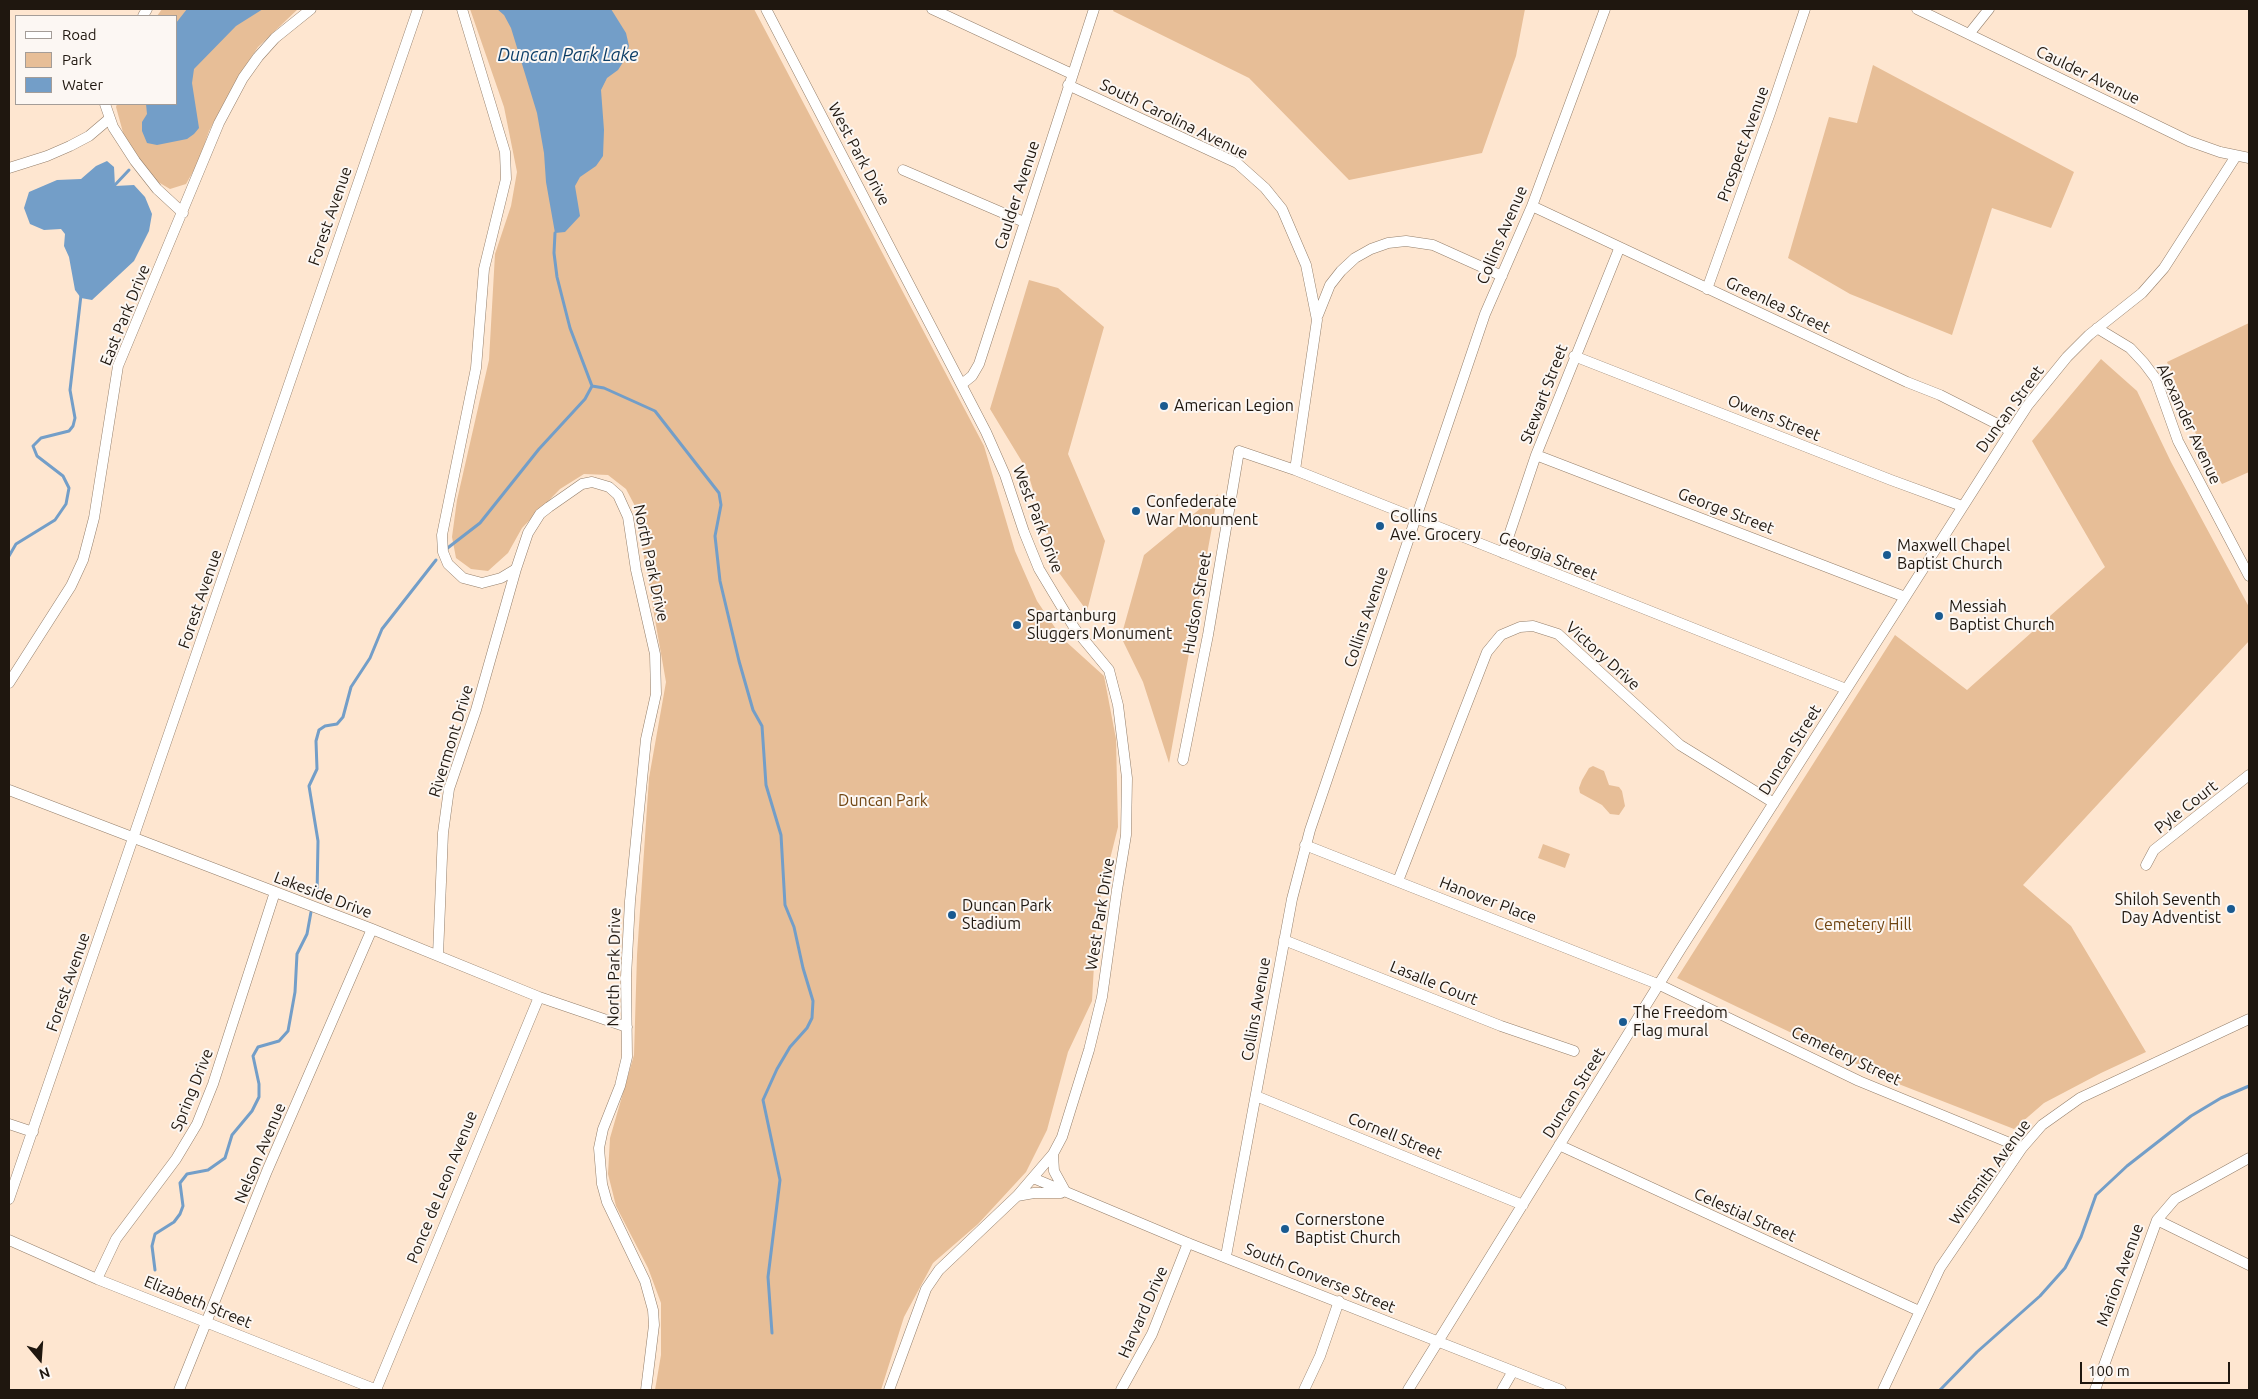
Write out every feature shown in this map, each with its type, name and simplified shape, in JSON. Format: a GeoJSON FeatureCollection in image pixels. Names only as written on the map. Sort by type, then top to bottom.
{"type":"FeatureCollection","features":[{"type":"Feature","properties":{"kind":"street","name":"East Park Drive"},"geometry":{"type":"LineString","coordinates":[[9,684],[71,586],[83,560],[94,518],[118,366],[219,123],[243,78],[275,38],[310,9]]}},
{"type":"Feature","properties":{"kind":"street","name":"Forest Avenue"},"geometry":{"type":"LineString","coordinates":[[9,1199],[418,9]]}},
{"type":"Feature","properties":{"kind":"street"},"geometry":{"type":"LineString","coordinates":[[462,9],[505,152],[506,179],[484,269],[476,368],[452,484],[442,546],[444,555],[451,568],[463,578],[472,581],[492,582],[516,569]]}},
{"type":"Feature","properties":{"kind":"street","name":"West Park Drive"},"geometry":{"type":"LineString","coordinates":[[766,9],[962,384],[999,460],[1039,569],[1074,629],[1109,670],[1122,729],[1127,778],[1126,835],[1102,998],[1068,1120],[1053,1154],[1033,1178],[1017,1196],[943,1265],[926,1289],[889,1390]]}},
{"type":"Feature","properties":{"kind":"street"},"geometry":{"type":"LineString","coordinates":[[932,9],[1072,74]]}},
{"type":"Feature","properties":{"kind":"street","name":"Caulder Avenue"},"geometry":{"type":"LineString","coordinates":[[962,384],[972,376],[979,364],[1094,9]]}},
{"type":"Feature","properties":{"kind":"street","name":"Collins Avenue"},"geometry":{"type":"LineString","coordinates":[[1226,1256],[1284,940],[1305,845],[1485,314],[1532,206],[1605,9]]}},
{"type":"Feature","properties":{"kind":"street","name":"Prospect Avenue"},"geometry":{"type":"LineString","coordinates":[[1706,289],[1764,131],[1805,9]]}},
{"type":"Feature","properties":{"kind":"street","name":"Caulder Avenue"},"geometry":{"type":"LineString","coordinates":[[1917,9],[2189,141],[2236,156],[2249,158]]}},
{"type":"Feature","properties":{"kind":"street"},"geometry":{"type":"LineString","coordinates":[[1969,34],[1989,9]]}},
{"type":"Feature","properties":{"kind":"street","name":"South Carolina Avenue"},"geometry":{"type":"LineString","coordinates":[[1068,85],[1201,145],[1246,170],[1273,198],[1287,218],[1306,265],[1317,320],[1295,470]]}},
{"type":"Feature","properties":{"kind":"street"},"geometry":{"type":"LineString","coordinates":[[105,105],[109,118],[146,175],[157,189],[183,213]]}},
{"type":"Feature","properties":{"kind":"street"},"geometry":{"type":"LineString","coordinates":[[9,168],[70,146],[89,136],[109,118]]}},
{"type":"Feature","properties":{"kind":"street","name":"Duncan Street"},"geometry":{"type":"LineString","coordinates":[[1408,1390],[1774,803],[2011,431],[2047,381],[2097,328],[2142,293],[2164,268],[2236,156]]}},
{"type":"Feature","properties":{"kind":"street"},"geometry":{"type":"LineString","coordinates":[[903,170],[1024,222]]}},
{"type":"Feature","properties":{"kind":"street","name":"Greenlea Street"},"geometry":{"type":"LineString","coordinates":[[1532,206],[1706,289],[1907,382],[1940,395],[2011,431]]}},
{"type":"Feature","properties":{"kind":"street"},"geometry":{"type":"LineString","coordinates":[[1317,320],[1322,302],[1330,285],[1341,270],[1355,258],[1371,249],[1388,243],[1406,241],[1433,245],[1502,276]]}},
{"type":"Feature","properties":{"kind":"street","name":"Stewart Street"},"geometry":{"type":"LineString","coordinates":[[1503,553],[1536,455],[1574,356],[1619,248]]}},
{"type":"Feature","properties":{"kind":"street","name":"Alexander Avenue"},"geometry":{"type":"LineString","coordinates":[[2097,328],[2130,348],[2156,379],[2182,448],[2249,576]]}},
{"type":"Feature","properties":{"kind":"street","name":"Owens Street"},"geometry":{"type":"LineString","coordinates":[[1574,356],[1890,480],[1962,506]]}},
{"type":"Feature","properties":{"kind":"street","name":"Georgia Street"},"geometry":{"type":"LineString","coordinates":[[1239,450],[1295,470],[1846,689]]}},
{"type":"Feature","properties":{"kind":"street","name":"Hudson Street"},"geometry":{"type":"LineString","coordinates":[[1182,760],[1208,635],[1239,450]]}},
{"type":"Feature","properties":{"kind":"street","name":"George Street"},"geometry":{"type":"LineString","coordinates":[[1536,455],[1905,597]]}},
{"type":"Feature","properties":{"kind":"street","name":"North Park Drive"},"geometry":{"type":"LineString","coordinates":[[516,569],[533,523],[549,507],[577,486],[587,482],[598,482],[618,495],[625,505],[636,570],[657,668],[656,694],[646,739],[633,858],[626,977],[626,1064],[603,1130],[600,1166],[607,1202],[645,1281],[654,1310],[646,1390]]}},
{"type":"Feature","properties":{"kind":"street","name":"Rivermont Drive"},"geometry":{"type":"LineString","coordinates":[[438,955],[443,833],[449,789],[476,710],[516,569]]}},
{"type":"Feature","properties":{"kind":"street","name":"Victory Drive"},"geometry":{"type":"LineString","coordinates":[[1398,881],[1487,652],[1501,636],[1520,627],[1533,626],[1558,634],[1680,745],[1774,803]]}},
{"type":"Feature","properties":{"kind":"street","name":"Pyle Court"},"geometry":{"type":"LineString","coordinates":[[2146,865],[2154,850],[2249,775]]}},
{"type":"Feature","properties":{"kind":"street","name":"Lakeside Drive"},"geometry":{"type":"LineString","coordinates":[[9,790],[438,955],[539,997],[627,1027]]}},
{"type":"Feature","properties":{"kind":"street","name":"Hanover Place"},"geometry":{"type":"LineString","coordinates":[[1305,845],[1660,985]]}},
{"type":"Feature","properties":{"kind":"street","name":"Spring Drive"},"geometry":{"type":"LineString","coordinates":[[97,1278],[116,1238],[176,1159],[197,1124],[213,1084],[275,892]]}},
{"type":"Feature","properties":{"kind":"street","name":"Nelson Avenue"},"geometry":{"type":"LineString","coordinates":[[179,1390],[267,1171],[372,930]]}},
{"type":"Feature","properties":{"kind":"street","name":"Lasalle Court"},"geometry":{"type":"LineString","coordinates":[[1284,940],[1501,1026],[1574,1050]]}},
{"type":"Feature","properties":{"kind":"street","name":"Cemetery Street"},"geometry":{"type":"LineString","coordinates":[[1660,985],[1859,1081],[2022,1148]]}},
{"type":"Feature","properties":{"kind":"street","name":"Ponce de Leon Avenue"},"geometry":{"type":"LineString","coordinates":[[376,1390],[539,997]]}},
{"type":"Feature","properties":{"kind":"street","name":"Winsmith Avenue"},"geometry":{"type":"LineString","coordinates":[[1883,1390],[1940,1268],[2022,1148],[2042,1124],[2080,1098],[2249,1019]]}},
{"type":"Feature","properties":{"kind":"street","name":"Cornell Street"},"geometry":{"type":"LineString","coordinates":[[1256,1096],[1523,1205]]}},
{"type":"Feature","properties":{"kind":"street"},"geometry":{"type":"LineString","coordinates":[[9,1124],[32,1132]]}},
{"type":"Feature","properties":{"kind":"street","name":"Celestial Street"},"geometry":{"type":"LineString","coordinates":[[1559,1145],[1919,1311]]}},
{"type":"Feature","properties":{"kind":"street"},"geometry":{"type":"LineString","coordinates":[[1053,1154],[1057,1180],[1067,1194]]}},
{"type":"Feature","properties":{"kind":"street","name":"Marion Avenue"},"geometry":{"type":"LineString","coordinates":[[2095,1390],[2157,1220],[2175,1199],[2249,1158]]}},
{"type":"Feature","properties":{"kind":"street","name":"South Converse Street"},"geometry":{"type":"LineString","coordinates":[[1033,1178],[1067,1194],[1188,1243],[1226,1256],[1561,1390]]}},
{"type":"Feature","properties":{"kind":"street","name":"South Converse Street"},"geometry":{"type":"LineString","coordinates":[[1017,1196],[1034,1193],[1067,1194]]}},
{"type":"Feature","properties":{"kind":"street"},"geometry":{"type":"LineString","coordinates":[[2157,1220],[2249,1264]]}},
{"type":"Feature","properties":{"kind":"street","name":"Elizabeth Street"},"geometry":{"type":"LineString","coordinates":[[9,1240],[97,1278],[376,1390]]}},
{"type":"Feature","properties":{"kind":"street","name":"Harvard Drive"},"geometry":{"type":"LineString","coordinates":[[1121,1390],[1152,1334],[1188,1243]]}},
{"type":"Feature","properties":{"kind":"street"},"geometry":{"type":"LineString","coordinates":[[1304,1390],[1320,1356],[1339,1301]]}},
{"type":"Feature","properties":{"kind":"street"},"geometry":{"type":"LineString","coordinates":[[1502,1390],[1512,1371]]}},
{"type":"Feature","properties":{"kind":"green space"},"geometry":{"type":"Polygon","coordinates":[[[162,9],[298,9],[258,47],[238,77],[209,131],[198,163],[186,184],[170,189],[153,179],[124,136],[116,107],[117,105],[178,105],[178,15],[158,15],[162,9]]]}},
{"type":"Feature","properties":{"kind":"green space","name":"Duncan Park"},"geometry":{"type":"Polygon","coordinates":[[[470,9],[754,9],[984,446],[1015,551],[1037,601],[1062,638],[1104,676],[1116,739],[1118,827],[1097,911],[1092,1001],[1068,1052],[1047,1130],[1026,1172],[978,1224],[933,1263],[904,1317],[881,1390],[655,1390],[661,1355],[661,1303],[648,1268],[616,1206],[608,1174],[610,1138],[634,1055],[637,955],[649,778],[666,682],[635,506],[626,489],[608,475],[584,474],[560,489],[522,528],[508,553],[488,571],[471,569],[456,558],[452,537],[457,500],[489,360],[495,254],[511,206],[517,172],[504,107],[470,9]]]}},
{"type":"Feature","properties":{"kind":"green space"},"geometry":{"type":"Polygon","coordinates":[[[1114,9],[1525,9],[1516,56],[1482,153],[1349,180],[1249,78],[1113,11],[1114,9]]]}},
{"type":"Feature","properties":{"kind":"green space"},"geometry":{"type":"Polygon","coordinates":[[[1873,65],[2074,172],[2051,228],[1992,208],[1952,335],[1850,294],[1788,258],[1829,117],[1857,123],[1873,65]]]}},
{"type":"Feature","properties":{"kind":"green space"},"geometry":{"type":"Polygon","coordinates":[[[1029,280],[1058,288],[1104,327],[1068,454],[1105,541],[1087,611],[1057,570],[1027,470],[990,409],[1029,280]]]}},
{"type":"Feature","properties":{"kind":"green space"},"geometry":{"type":"Polygon","coordinates":[[[2249,323],[2249,472],[2222,484],[2204,454],[2167,362],[2249,323]]]}},
{"type":"Feature","properties":{"kind":"green space","name":"Cemetery Hill"},"geometry":{"type":"Polygon","coordinates":[[[2101,359],[2137,391],[2171,462],[2249,607],[2249,641],[2023,885],[2071,926],[2146,1052],[2044,1103],[2014,1129],[1896,1083],[1677,978],[1895,635],[1967,690],[2105,567],[2032,441],[2101,359]]]}},
{"type":"Feature","properties":{"kind":"green space"},"geometry":{"type":"Polygon","coordinates":[[[1218,494],[1169,763],[1143,682],[1121,637],[1144,555],[1218,494]]]}},
{"type":"Feature","properties":{"kind":"green space"},"geometry":{"type":"Polygon","coordinates":[[[1593,766],[1604,771],[1609,785],[1619,787],[1622,791],[1625,806],[1619,815],[1610,814],[1602,805],[1580,793],[1579,788],[1582,780],[1589,768],[1593,766]]]}},
{"type":"Feature","properties":{"kind":"green space"},"geometry":{"type":"Polygon","coordinates":[[[1543,844],[1570,854],[1565,868],[1538,858],[1543,844]]]}},
{"type":"Feature","properties":{"kind":"water"},"geometry":{"type":"Polygon","coordinates":[[[187,9],[263,9],[236,26],[194,69],[192,83],[199,128],[194,134],[187,139],[157,145],[147,143],[142,131],[142,122],[147,114],[146,105],[178,105],[178,20],[187,9]]]}},
{"type":"Feature","properties":{"kind":"water","name":"Duncan Park Lake"},"geometry":{"type":"Polygon","coordinates":[[[497,9],[611,9],[626,33],[629,46],[625,59],[618,70],[607,78],[601,90],[604,130],[603,156],[596,166],[580,177],[575,186],[580,216],[565,232],[555,233],[537,113],[511,28],[504,15],[497,9]]]}},
{"type":"Feature","properties":{"kind":"water"},"geometry":{"type":"Polygon","coordinates":[[[107,161],[114,167],[115,186],[134,185],[145,197],[152,214],[149,231],[134,261],[92,300],[81,298],[75,290],[69,257],[64,246],[65,234],[61,229],[44,230],[30,224],[24,208],[29,192],[57,180],[81,179],[96,166],[107,161]]]}},
{"type":"Feature","properties":{"kind":"waterway"},"geometry":{"type":"LineString","coordinates":[[113,187],[129,170]]}},
{"type":"Feature","properties":{"kind":"waterway"},"geometry":{"type":"LineString","coordinates":[[445,550],[480,523],[539,449],[585,399],[592,386],[570,328],[557,277],[554,253],[555,233]]}},
{"type":"Feature","properties":{"kind":"waterway"},"geometry":{"type":"LineString","coordinates":[[9,556],[16,544],[55,520],[66,504],[69,488],[63,476],[37,456],[33,446],[41,438],[69,431],[73,426],[75,418],[70,390],[81,295]]}},
{"type":"Feature","properties":{"kind":"waterway"},"geometry":{"type":"LineString","coordinates":[[592,386],[604,388],[655,411],[719,493],[721,505],[715,536],[720,581],[753,710],[762,726],[766,785],[781,835],[785,905],[794,927],[813,1001],[812,1018],[807,1028],[790,1047],[777,1069],[763,1100],[780,1180],[768,1277],[772,1333]]}},
{"type":"Feature","properties":{"kind":"waterway"},"geometry":{"type":"LineString","coordinates":[[317,896],[318,841],[309,786],[317,769],[316,741],[319,730],[325,726],[337,724],[343,717],[351,687],[370,658],[382,629],[436,560]]}},
{"type":"Feature","properties":{"kind":"waterway"},"geometry":{"type":"LineString","coordinates":[[155,1270],[152,1246],[155,1234],[174,1222],[180,1214],[183,1206],[180,1183],[187,1174],[208,1170],[225,1158],[232,1135],[252,1111],[259,1097],[259,1084],[253,1056],[258,1047],[279,1041],[288,1031],[295,992],[297,954],[307,934],[311,912]]}},
{"type":"Feature","properties":{"kind":"waterway"},"geometry":{"type":"LineString","coordinates":[[1940,1390],[1977,1352],[2040,1296],[2065,1268],[2081,1237],[2096,1195],[2127,1166],[2191,1116],[2221,1098],[2249,1086]]}},
{"type":"Feature","properties":{"kind":"place","name":"American Legion"},"geometry":{"type":"Point","coordinates":[1164,406]}},
{"type":"Feature","properties":{"kind":"place","name":"Confederate War Monument"},"geometry":{"type":"Point","coordinates":[1136,511]}},
{"type":"Feature","properties":{"kind":"place","name":"Collins Ave. Grocery"},"geometry":{"type":"Point","coordinates":[1380,526]}},
{"type":"Feature","properties":{"kind":"place","name":"Maxwell Chapel Baptist Church"},"geometry":{"type":"Point","coordinates":[1887,555]}},
{"type":"Feature","properties":{"kind":"place","name":"Messiah Baptist Church"},"geometry":{"type":"Point","coordinates":[1939,616]}},
{"type":"Feature","properties":{"kind":"place","name":"Spartanburg Sluggers Monument"},"geometry":{"type":"Point","coordinates":[1017,625]}},
{"type":"Feature","properties":{"kind":"place","name":"Shiloh Seventh Day Adventist"},"geometry":{"type":"Point","coordinates":[2231,909]}},
{"type":"Feature","properties":{"kind":"place","name":"Duncan Park Stadium"},"geometry":{"type":"Point","coordinates":[952,915]}},
{"type":"Feature","properties":{"kind":"place","name":"The Freedom Flag mural"},"geometry":{"type":"Point","coordinates":[1623,1022]}},
{"type":"Feature","properties":{"kind":"place","name":"Cornerstone Baptist Church"},"geometry":{"type":"Point","coordinates":[1285,1229]}}]}
